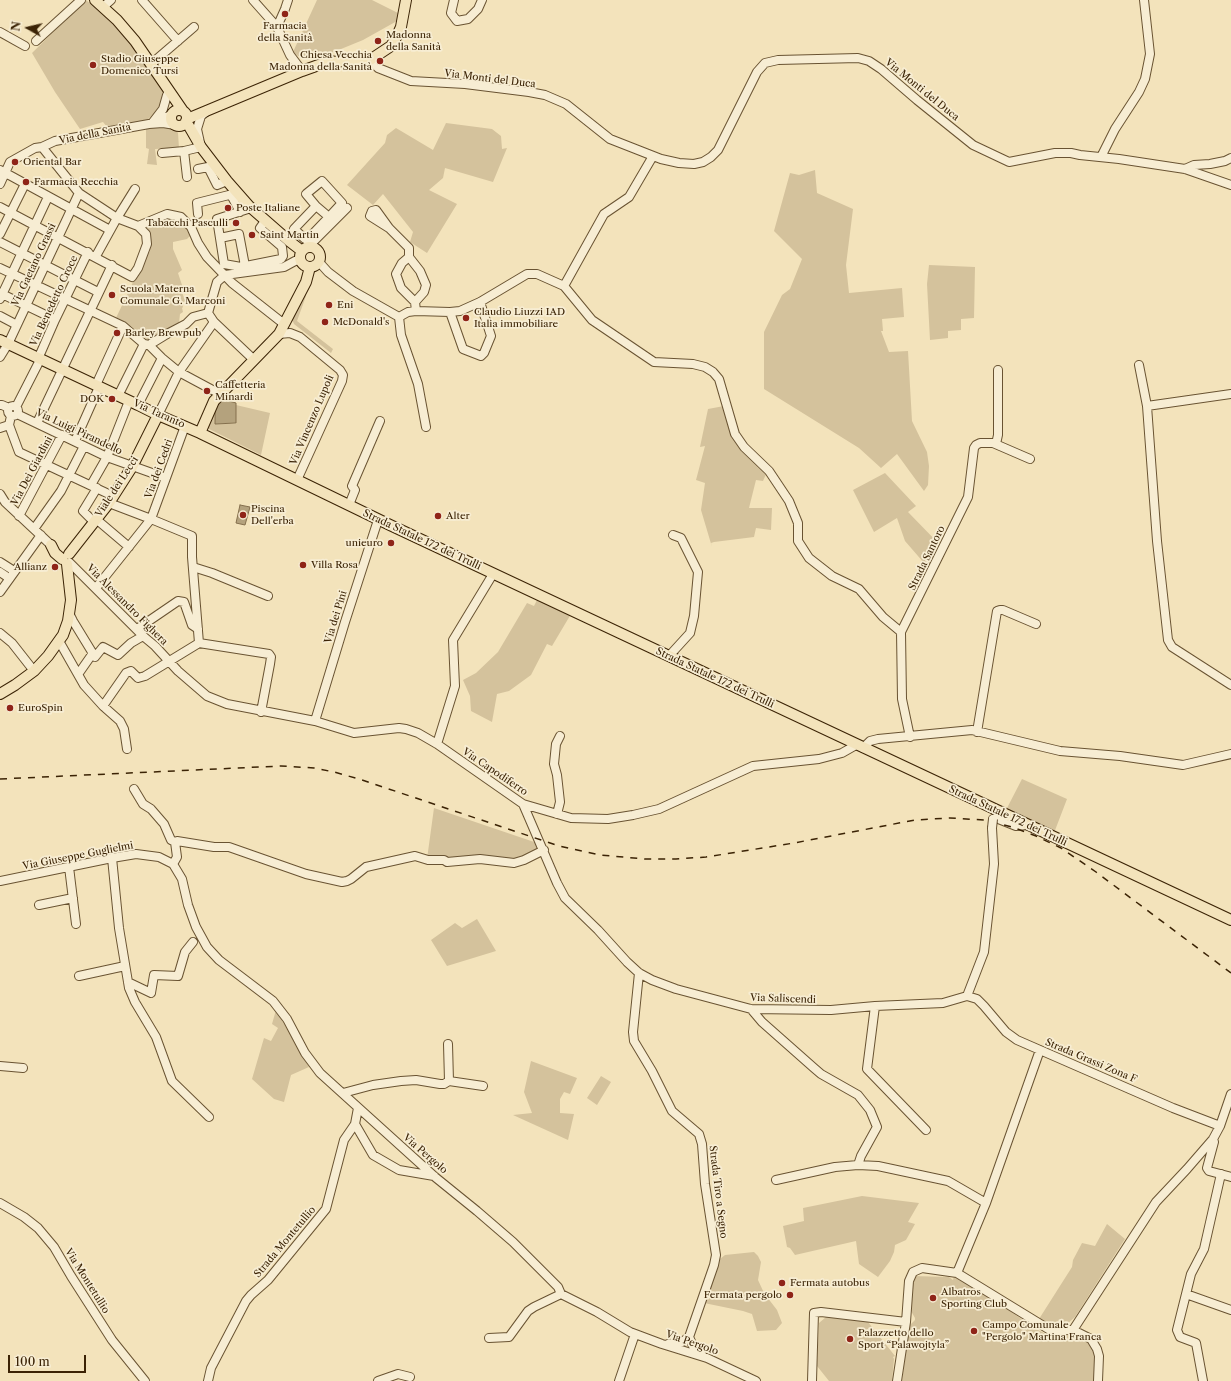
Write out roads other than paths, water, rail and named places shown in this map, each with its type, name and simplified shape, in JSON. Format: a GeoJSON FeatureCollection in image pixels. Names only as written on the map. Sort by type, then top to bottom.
{"type":"FeatureCollection","features":[{"type":"Feature","properties":{"kind":"main road"},"geometry":{"type":"LineString","coordinates":[[95,0],[117,20],[135,41],[185,116],[200,147]]}},
{"type":"Feature","properties":{"kind":"main road"},"geometry":{"type":"LineString","coordinates":[[171,115],[176,110],[185,116],[210,110],[327,62],[370,60],[391,46],[397,36],[402,27],[406,0]]}},
{"type":"Feature","properties":{"kind":"main road"},"geometry":{"type":"LineString","coordinates":[[164,83],[171,120],[200,147],[227,182],[234,194],[304,253]]}},
{"type":"Feature","properties":{"kind":"main road"},"geometry":{"type":"LineString","coordinates":[[176,125],[182,125],[185,116]]}},
{"type":"Feature","properties":{"kind":"main road"},"geometry":{"type":"LineString","coordinates":[[314,248],[319,252],[320,256],[317,265],[310,267],[304,265],[304,253],[314,248]]}},
{"type":"Feature","properties":{"kind":"main road"},"geometry":{"type":"LineString","coordinates":[[200,432],[214,401],[253,359],[279,334],[306,282],[310,267]]}},
{"type":"Feature","properties":{"kind":"main road","name":"Via Taranto"},"geometry":{"type":"LineString","coordinates":[[4,342],[158,415],[200,432]]}},
{"type":"Feature","properties":{"kind":"main road","name":"Viale dei Lecci"},"geometry":{"type":"LineString","coordinates":[[67,559],[111,499],[132,467],[158,415]]}},
{"type":"Feature","properties":{"kind":"main road","name":"Strada Statale 172 dei Trulli"},"geometry":{"type":"LineString","coordinates":[[200,432],[378,520],[1231,920]]}},
{"type":"Feature","properties":{"kind":"main road"},"geometry":{"type":"LineString","coordinates":[[0,694],[34,671],[48,656],[66,627],[69,613],[70,588],[67,559],[55,553],[51,545]]}},
{"type":"Feature","properties":{"kind":"street"},"geometry":{"type":"LineString","coordinates":[[36,41],[81,0]]}},
{"type":"Feature","properties":{"kind":"street"},"geometry":{"type":"LineString","coordinates":[[103,7],[111,0]]}},
{"type":"Feature","properties":{"kind":"street"},"geometry":{"type":"LineString","coordinates":[[142,0],[178,41]]}},
{"type":"Feature","properties":{"kind":"street"},"geometry":{"type":"LineString","coordinates":[[253,0],[277,27],[290,56],[302,71]]}},
{"type":"Feature","properties":{"kind":"street"},"geometry":{"type":"LineString","coordinates":[[277,27],[288,0]]}},
{"type":"Feature","properties":{"kind":"street"},"geometry":{"type":"LineString","coordinates":[[454,0],[450,13],[457,21],[468,19],[478,9],[482,0]]}},
{"type":"Feature","properties":{"kind":"street"},"geometry":{"type":"LineString","coordinates":[[1144,0],[1150,54],[1145,79],[1139,92],[1115,129],[1101,157],[1185,169],[1231,185]]}},
{"type":"Feature","properties":{"kind":"street"},"geometry":{"type":"LineString","coordinates":[[151,64],[194,27]]}},
{"type":"Feature","properties":{"kind":"street"},"geometry":{"type":"LineString","coordinates":[[0,32],[25,46]]}},
{"type":"Feature","properties":{"kind":"street","name":"Via Monti del Duca"},"geometry":{"type":"LineString","coordinates":[[370,60],[378,68],[411,81],[465,84],[545,95],[566,104],[610,140],[654,156],[679,163],[694,164],[703,162],[711,157],[721,145],[756,72],[765,63],[778,60],[849,57],[858,58],[881,69],[973,145],[1008,162],[1055,152],[1101,157]]}},
{"type":"Feature","properties":{"kind":"street"},"geometry":{"type":"LineString","coordinates":[[151,123],[163,109],[167,95]]}},
{"type":"Feature","properties":{"kind":"street"},"geometry":{"type":"LineString","coordinates":[[162,153],[184,151],[200,147],[197,130],[198,123],[201,116],[210,110]]}},
{"type":"Feature","properties":{"kind":"street","name":"Via della Sanità"},"geometry":{"type":"LineString","coordinates":[[151,123],[171,115]]}},
{"type":"Feature","properties":{"kind":"street","name":"Via della Sanità"},"geometry":{"type":"LineString","coordinates":[[0,184],[3,172],[10,162],[35,148],[42,147],[55,141],[151,123],[176,125]]}},
{"type":"Feature","properties":{"kind":"street"},"geometry":{"type":"LineString","coordinates":[[0,207],[34,226],[92,254],[132,277],[138,268],[147,244],[146,234],[138,226],[117,218],[79,194],[42,147]]}},
{"type":"Feature","properties":{"kind":"street"},"geometry":{"type":"LineString","coordinates":[[184,151],[187,177]]}},
{"type":"Feature","properties":{"kind":"street"},"geometry":{"type":"LineString","coordinates":[[564,286],[604,214],[629,197],[654,156]]}},
{"type":"Feature","properties":{"kind":"street"},"geometry":{"type":"LineString","coordinates":[[1185,169],[1194,165],[1210,164],[1225,161],[1231,158]]}},
{"type":"Feature","properties":{"kind":"street"},"geometry":{"type":"LineString","coordinates":[[198,169],[208,167],[217,185],[227,182]]}},
{"type":"Feature","properties":{"kind":"street"},"geometry":{"type":"LineString","coordinates":[[3,172],[110,230]]}},
{"type":"Feature","properties":{"kind":"street"},"geometry":{"type":"LineString","coordinates":[[253,359],[214,322],[208,313],[217,282],[225,275],[284,267],[295,261],[304,253],[332,219],[342,203],[322,181],[306,194],[316,206],[332,219]]}},
{"type":"Feature","properties":{"kind":"street"},"geometry":{"type":"LineString","coordinates":[[0,234],[24,184]]}},
{"type":"Feature","properties":{"kind":"street","name":"Via Benedetto Croce"},"geometry":{"type":"LineString","coordinates":[[9,425],[8,408],[39,359],[65,299],[75,280],[110,230],[135,189]]}},
{"type":"Feature","properties":{"kind":"street","name":"Via Gaetano Grassi"},"geometry":{"type":"LineString","coordinates":[[0,358],[4,342],[17,324],[79,194]]}},
{"type":"Feature","properties":{"kind":"street"},"geometry":{"type":"LineString","coordinates":[[198,214],[197,202],[234,194],[240,212]]}},
{"type":"Feature","properties":{"kind":"street"},"geometry":{"type":"LineString","coordinates":[[48,197],[1,295],[26,305],[54,319]]}},
{"type":"Feature","properties":{"kind":"street"},"geometry":{"type":"LineString","coordinates":[[316,206],[294,229],[307,240],[347,208]]}},
{"type":"Feature","properties":{"kind":"street"},"geometry":{"type":"LineString","coordinates":[[251,208],[217,219],[224,264],[241,267],[281,259],[283,256],[282,247],[260,228],[265,221]]}},
{"type":"Feature","properties":{"kind":"street"},"geometry":{"type":"LineString","coordinates":[[138,226],[167,214],[181,217],[191,227],[198,243],[207,257],[232,283],[284,324]]}},
{"type":"Feature","properties":{"kind":"street"},"geometry":{"type":"LineString","coordinates":[[389,228],[409,248],[408,258],[402,263],[396,274],[401,288],[415,302],[416,311]]}},
{"type":"Feature","properties":{"kind":"street"},"geometry":{"type":"LineString","coordinates":[[220,238],[239,234],[245,266]]}},
{"type":"Feature","properties":{"kind":"street"},"geometry":{"type":"LineString","coordinates":[[0,242],[98,292]]}},
{"type":"Feature","properties":{"kind":"street"},"geometry":{"type":"LineString","coordinates":[[408,258],[420,272],[426,285],[424,292],[415,302]]}},
{"type":"Feature","properties":{"kind":"street"},"geometry":{"type":"LineString","coordinates":[[319,262],[328,272],[353,291],[399,317]]}},
{"type":"Feature","properties":{"kind":"street"},"geometry":{"type":"LineString","coordinates":[[37,423],[112,265]]}},
{"type":"Feature","properties":{"kind":"street"},"geometry":{"type":"LineString","coordinates":[[0,268],[90,312],[123,326],[147,344],[179,372],[220,394]]}},
{"type":"Feature","properties":{"kind":"street"},"geometry":{"type":"LineString","coordinates":[[399,317],[408,312],[416,311],[460,311],[480,302],[527,274],[542,275],[564,286],[592,320],[654,362],[693,364],[705,367],[714,372],[719,379],[735,434],[744,447],[769,471],[789,501],[798,523],[798,541],[809,558],[832,576],[859,589],[883,617],[901,632]]}},
{"type":"Feature","properties":{"kind":"street"},"geometry":{"type":"LineString","coordinates":[[450,312],[463,349],[481,356],[484,353],[491,336],[480,302]]}},
{"type":"Feature","properties":{"kind":"street"},"geometry":{"type":"LineString","coordinates":[[118,396],[147,344],[186,324],[193,317],[208,313]]}},
{"type":"Feature","properties":{"kind":"street"},"geometry":{"type":"LineString","coordinates":[[0,316],[17,324]]}},
{"type":"Feature","properties":{"kind":"street"},"geometry":{"type":"LineString","coordinates":[[399,317],[401,335],[418,384],[426,427]]}},
{"type":"Feature","properties":{"kind":"street"},"geometry":{"type":"LineString","coordinates":[[158,415],[179,372],[214,322]]}},
{"type":"Feature","properties":{"kind":"street"},"geometry":{"type":"LineString","coordinates":[[75,441],[123,326]]}},
{"type":"Feature","properties":{"kind":"street","name":"Via Vincenzo Lupoli"},"geometry":{"type":"LineString","coordinates":[[279,334],[290,333],[300,337],[340,370],[343,375],[342,381],[297,480]]}},
{"type":"Feature","properties":{"kind":"street"},"geometry":{"type":"LineString","coordinates":[[129,547],[83,511],[107,457],[134,403],[162,358]]}},
{"type":"Feature","properties":{"kind":"street"},"geometry":{"type":"LineString","coordinates":[[1139,365],[1147,406],[1157,541],[1162,574],[1168,640],[1172,647],[1231,685]]}},
{"type":"Feature","properties":{"kind":"street"},"geometry":{"type":"LineString","coordinates":[[996,444],[998,435],[998,370]]}},
{"type":"Feature","properties":{"kind":"street"},"geometry":{"type":"LineString","coordinates":[[1147,406],[1231,394]]}},
{"type":"Feature","properties":{"kind":"street","name":"Via Luigi Pirandello"},"geometry":{"type":"LineString","coordinates":[[8,408],[107,457],[166,478]]}},
{"type":"Feature","properties":{"kind":"street"},"geometry":{"type":"LineString","coordinates":[[349,506],[355,490],[352,486],[380,421]]}},
{"type":"Feature","properties":{"kind":"street"},"geometry":{"type":"LineString","coordinates":[[0,428],[9,425],[19,452],[94,486],[111,499],[151,519],[192,536],[199,643]]}},
{"type":"Feature","properties":{"kind":"street","name":"Via dei Cedri"},"geometry":{"type":"LineString","coordinates":[[96,588],[151,519],[185,426]]}},
{"type":"Feature","properties":{"kind":"street","name":"Via Dei Giardini"},"geometry":{"type":"LineString","coordinates":[[19,516],[62,435]]}},
{"type":"Feature","properties":{"kind":"street","name":"Strada Santoro"},"geometry":{"type":"LineString","coordinates":[[910,737],[902,699],[901,632],[968,497],[976,445],[983,443],[996,444],[1030,459]]}},
{"type":"Feature","properties":{"kind":"street"},"geometry":{"type":"LineString","coordinates":[[0,592],[38,532],[70,475],[84,446]]}},
{"type":"Feature","properties":{"kind":"street"},"geometry":{"type":"LineString","coordinates":[[0,494],[2,502],[51,545]]}},
{"type":"Feature","properties":{"kind":"street","name":"Via dei Pini"},"geometry":{"type":"LineString","coordinates":[[315,721],[378,520]]}},
{"type":"Feature","properties":{"kind":"street"},"geometry":{"type":"LineString","coordinates":[[0,584],[5,572],[38,532]]}},
{"type":"Feature","properties":{"kind":"street"},"geometry":{"type":"LineString","coordinates":[[669,656],[690,633],[694,616],[698,572],[681,538],[673,535]]}},
{"type":"Feature","properties":{"kind":"street","name":"Via Alessandro Fighera"},"geometry":{"type":"LineString","coordinates":[[67,559],[178,671],[207,696],[227,704],[261,712]]}},
{"type":"Feature","properties":{"kind":"street"},"geometry":{"type":"LineString","coordinates":[[0,562],[5,572]]}},
{"type":"Feature","properties":{"kind":"street"},"geometry":{"type":"LineString","coordinates":[[193,567],[212,573],[268,596]]}},
{"type":"Feature","properties":{"kind":"street"},"geometry":{"type":"LineString","coordinates":[[437,744],[455,686],[453,640],[493,574]]}},
{"type":"Feature","properties":{"kind":"street"},"geometry":{"type":"LineString","coordinates":[[137,629],[178,601],[184,602],[192,625],[198,629]]}},
{"type":"Feature","properties":{"kind":"street"},"geometry":{"type":"LineString","coordinates":[[977,732],[997,612],[1004,610],[1036,624]]}},
{"type":"Feature","properties":{"kind":"street"},"geometry":{"type":"LineString","coordinates":[[69,613],[94,655]]}},
{"type":"Feature","properties":{"kind":"street"},"geometry":{"type":"LineString","coordinates":[[0,633],[12,643],[34,671]]}},
{"type":"Feature","properties":{"kind":"street"},"geometry":{"type":"LineString","coordinates":[[79,674],[94,655],[103,648],[118,655],[131,643],[143,636]]}},
{"type":"Feature","properties":{"kind":"street"},"geometry":{"type":"LineString","coordinates":[[59,640],[87,689],[120,722],[124,729],[127,750]]}},
{"type":"Feature","properties":{"kind":"street"},"geometry":{"type":"LineString","coordinates":[[103,706],[126,673],[131,672],[138,678],[145,676],[199,643],[269,654],[271,657],[261,712]]}},
{"type":"Feature","properties":{"kind":"street","name":"Via Capodiferro"},"geometry":{"type":"LineString","coordinates":[[261,712],[315,721],[354,733],[399,728],[406,729],[418,733],[437,744],[523,804],[571,818],[608,820],[658,809],[753,766],[819,759],[842,753],[878,739],[910,737],[953,731],[972,730],[1060,751],[1120,756],[1183,765],[1231,754]]}},
{"type":"Feature","properties":{"kind":"street"},"geometry":{"type":"LineString","coordinates":[[557,814],[560,802],[557,775],[554,764],[556,744],[560,736]]}},
{"type":"Feature","properties":{"kind":"street"},"geometry":{"type":"LineString","coordinates":[[134,789],[143,804],[151,809],[164,824],[171,840],[175,842],[185,842],[214,847],[229,847],[306,874],[342,882],[352,879],[366,867],[415,856],[428,860],[444,860],[447,862],[480,859],[514,863],[524,860],[544,850]]}},
{"type":"Feature","properties":{"kind":"street","name":"Via Saliscendi"},"geometry":{"type":"LineString","coordinates":[[523,804],[565,898],[639,973],[676,990],[751,1009],[831,1010],[875,1006],[943,1003],[967,996]]}},
{"type":"Feature","properties":{"kind":"street"},"geometry":{"type":"LineString","coordinates":[[967,996],[984,952],[994,864],[993,819],[996,818],[1016,826],[1028,825]]}},
{"type":"Feature","properties":{"kind":"street"},"geometry":{"type":"LineString","coordinates":[[173,864],[178,857],[175,842]]}},
{"type":"Feature","properties":{"kind":"street","name":"Via Giuseppe Guglielmi"},"geometry":{"type":"LineString","coordinates":[[0,881],[136,854],[159,858],[173,864]]}},
{"type":"Feature","properties":{"kind":"street"},"geometry":{"type":"LineString","coordinates":[[112,858],[119,928],[129,988],[135,1002],[156,1037],[172,1081],[209,1117]]}},
{"type":"Feature","properties":{"kind":"street","name":"Via Pergolo"},"geometry":{"type":"LineString","coordinates":[[173,864],[182,879],[188,905],[196,927],[207,947],[219,960],[273,1001],[287,1020],[305,1053],[320,1072],[435,1177],[513,1242],[558,1287],[561,1294],[635,1334],[707,1358],[756,1381]]}},
{"type":"Feature","properties":{"kind":"street"},"geometry":{"type":"LineString","coordinates":[[69,867],[76,924]]}},
{"type":"Feature","properties":{"kind":"street"},"geometry":{"type":"LineString","coordinates":[[38,905],[73,898]]}},
{"type":"Feature","properties":{"kind":"street"},"geometry":{"type":"LineString","coordinates":[[128,982],[151,993],[154,975],[178,976],[185,952],[193,942]]}},
{"type":"Feature","properties":{"kind":"street"},"geometry":{"type":"LineString","coordinates":[[79,976],[125,966]]}},
{"type":"Feature","properties":{"kind":"street","name":"Strada Tiro a Segno"},"geometry":{"type":"LineString","coordinates":[[639,973],[633,1032],[634,1041],[652,1071],[672,1111],[699,1134],[704,1158],[716,1260],[689,1336]]}},
{"type":"Feature","properties":{"kind":"street","name":"Strada Grassi Zona F"},"geometry":{"type":"LineString","coordinates":[[967,996],[977,999],[1006,1032],[1017,1040],[1173,1108],[1220,1126]]}},
{"type":"Feature","properties":{"kind":"street"},"geometry":{"type":"LineString","coordinates":[[875,1006],[867,1070],[926,1130]]}},
{"type":"Feature","properties":{"kind":"street"},"geometry":{"type":"LineString","coordinates":[[751,1009],[762,1022],[821,1074],[858,1095],[870,1110],[877,1127],[861,1156],[858,1165]]}},
{"type":"Feature","properties":{"kind":"street"},"geometry":{"type":"LineString","coordinates":[[448,1044],[449,1081]]}},
{"type":"Feature","properties":{"kind":"street"},"geometry":{"type":"LineString","coordinates":[[956,1273],[986,1203],[1040,1050]]}},
{"type":"Feature","properties":{"kind":"street"},"geometry":{"type":"LineString","coordinates":[[0,1066],[23,1068]]}},
{"type":"Feature","properties":{"kind":"street"},"geometry":{"type":"LineString","coordinates":[[342,1093],[400,1080],[416,1080],[440,1084],[444,1084],[449,1081],[483,1086]]}},
{"type":"Feature","properties":{"kind":"street"},"geometry":{"type":"LineString","coordinates":[[1073,1330],[1156,1202],[1213,1139],[1220,1126],[1231,1094]]}},
{"type":"Feature","properties":{"kind":"street","name":"Strada Montetullio"},"geometry":{"type":"LineString","coordinates":[[208,1381],[211,1368],[250,1294],[268,1280],[326,1209],[344,1140],[355,1124],[358,1108]]}},
{"type":"Feature","properties":{"kind":"street"},"geometry":{"type":"LineString","coordinates":[[355,1124],[372,1155],[399,1170],[435,1177]]}},
{"type":"Feature","properties":{"kind":"street"},"geometry":{"type":"LineString","coordinates":[[1213,1139],[1214,1142],[1207,1168],[1209,1171],[1231,1177]]}},
{"type":"Feature","properties":{"kind":"street"},"geometry":{"type":"LineString","coordinates":[[776,1180],[835,1167],[858,1165],[878,1166],[948,1181],[986,1203]]}},
{"type":"Feature","properties":{"kind":"street"},"geometry":{"type":"LineString","coordinates":[[1203,1381],[1196,1343],[1180,1336],[1177,1330],[1193,1269],[1204,1249],[1221,1174]]}},
{"type":"Feature","properties":{"kind":"street","name":"Via Montetullio"},"geometry":{"type":"LineString","coordinates":[[0,1203],[24,1217],[38,1228],[54,1247],[112,1340],[145,1381]]}},
{"type":"Feature","properties":{"kind":"street"},"geometry":{"type":"LineString","coordinates":[[897,1381],[906,1322],[909,1281],[913,1272],[922,1268],[956,1273],[1050,1330],[1073,1330],[1091,1339],[1099,1356],[1098,1381]]}},
{"type":"Feature","properties":{"kind":"street"},"geometry":{"type":"LineString","coordinates":[[489,1338],[509,1337],[528,1312],[539,1304],[561,1294]]}},
{"type":"Feature","properties":{"kind":"street"},"geometry":{"type":"LineString","coordinates":[[1186,1294],[1231,1310]]}},
{"type":"Feature","properties":{"kind":"street"},"geometry":{"type":"LineString","coordinates":[[812,1381],[814,1313],[821,1312],[906,1322]]}},
{"type":"Feature","properties":{"kind":"street"},"geometry":{"type":"LineString","coordinates":[[619,1381],[635,1334]]}},
{"type":"Feature","properties":{"kind":"street"},"geometry":{"type":"LineString","coordinates":[[662,1344],[682,1342],[689,1336],[694,1348],[707,1358]]}},
{"type":"Feature","properties":{"kind":"street"},"geometry":{"type":"LineString","coordinates":[[378,1381],[398,1374],[410,1377]]}},
{"type":"Feature","properties":{"kind":"railway"},"geometry":{"type":"LineString","coordinates":[[0,779],[281,766],[314,768],[359,779],[559,846],[600,855],[645,859],[706,857],[794,843],[915,820],[950,818],[984,820],[1012,827],[1061,848],[1096,872],[1231,973]]}},
{"type":"Feature","properties":{"kind":"place","name":"Farmacia della Sanità"},"geometry":{"type":"Point","coordinates":[285,14]}},
{"type":"Feature","properties":{"kind":"place","name":"Madonna della Sanità"},"geometry":{"type":"Point","coordinates":[378,41]}},
{"type":"Feature","properties":{"kind":"place","name":"Chiesa Vecchia Madonna della Sanità"},"geometry":{"type":"Point","coordinates":[380,61]}},
{"type":"Feature","properties":{"kind":"place","name":"Stadio Giuseppe Domenico Tursi"},"geometry":{"type":"Point","coordinates":[93,65]}},
{"type":"Feature","properties":{"kind":"place","name":"Oriental Bar"},"geometry":{"type":"Point","coordinates":[15,162]}},
{"type":"Feature","properties":{"kind":"place","name":"Farmacia Recchia"},"geometry":{"type":"Point","coordinates":[26,182]}},
{"type":"Feature","properties":{"kind":"place","name":"Poste Italiane"},"geometry":{"type":"Point","coordinates":[228,208]}},
{"type":"Feature","properties":{"kind":"place","name":"Tabacchi Pasculli"},"geometry":{"type":"Point","coordinates":[236,223]}},
{"type":"Feature","properties":{"kind":"place","name":"Saint Martin"},"geometry":{"type":"Point","coordinates":[252,235]}},
{"type":"Feature","properties":{"kind":"place","name":"Scuola Materna Comunale G. Marconi"},"geometry":{"type":"Point","coordinates":[112,295]}},
{"type":"Feature","properties":{"kind":"place","name":"Eni"},"geometry":{"type":"Point","coordinates":[329,305]}},
{"type":"Feature","properties":{"kind":"place","name":"Claudio Liuzzi IAD Italia immobiliare"},"geometry":{"type":"Point","coordinates":[466,318]}},
{"type":"Feature","properties":{"kind":"place","name":"McDonald's"},"geometry":{"type":"Point","coordinates":[325,322]}},
{"type":"Feature","properties":{"kind":"place","name":"Barley Brewpub"},"geometry":{"type":"Point","coordinates":[117,333]}},
{"type":"Feature","properties":{"kind":"place","name":"Caffetteria Minardi"},"geometry":{"type":"Point","coordinates":[207,391]}},
{"type":"Feature","properties":{"kind":"place","name":"DOK"},"geometry":{"type":"Point","coordinates":[112,399]}},
{"type":"Feature","properties":{"kind":"place","name":"Piscina Dell'erba"},"geometry":{"type":"Point","coordinates":[243,515]}},
{"type":"Feature","properties":{"kind":"place","name":"Alter"},"geometry":{"type":"Point","coordinates":[438,516]}},
{"type":"Feature","properties":{"kind":"place","name":"unieuro"},"geometry":{"type":"Point","coordinates":[391,543]}},
{"type":"Feature","properties":{"kind":"place","name":"Villa Rosa"},"geometry":{"type":"Point","coordinates":[303,565]}},
{"type":"Feature","properties":{"kind":"place","name":"Allianz"},"geometry":{"type":"Point","coordinates":[55,567]}},
{"type":"Feature","properties":{"kind":"place","name":"EuroSpin"},"geometry":{"type":"Point","coordinates":[10,708]}},
{"type":"Feature","properties":{"kind":"place","name":"Fermata autobus"},"geometry":{"type":"Point","coordinates":[782,1283]}},
{"type":"Feature","properties":{"kind":"place","name":"Fermata pergolo"},"geometry":{"type":"Point","coordinates":[790,1295]}},
{"type":"Feature","properties":{"kind":"place","name":"Albatros Sporting Club"},"geometry":{"type":"Point","coordinates":[933,1298]}},
{"type":"Feature","properties":{"kind":"place","name":"Campo Comunale \"Pergolo\" Martina Franca"},"geometry":{"type":"Point","coordinates":[974,1331]}},
{"type":"Feature","properties":{"kind":"place","name":"Palazzetto dello Sport “Palawojtyla”"},"geometry":{"type":"Point","coordinates":[850,1339]}}]}
